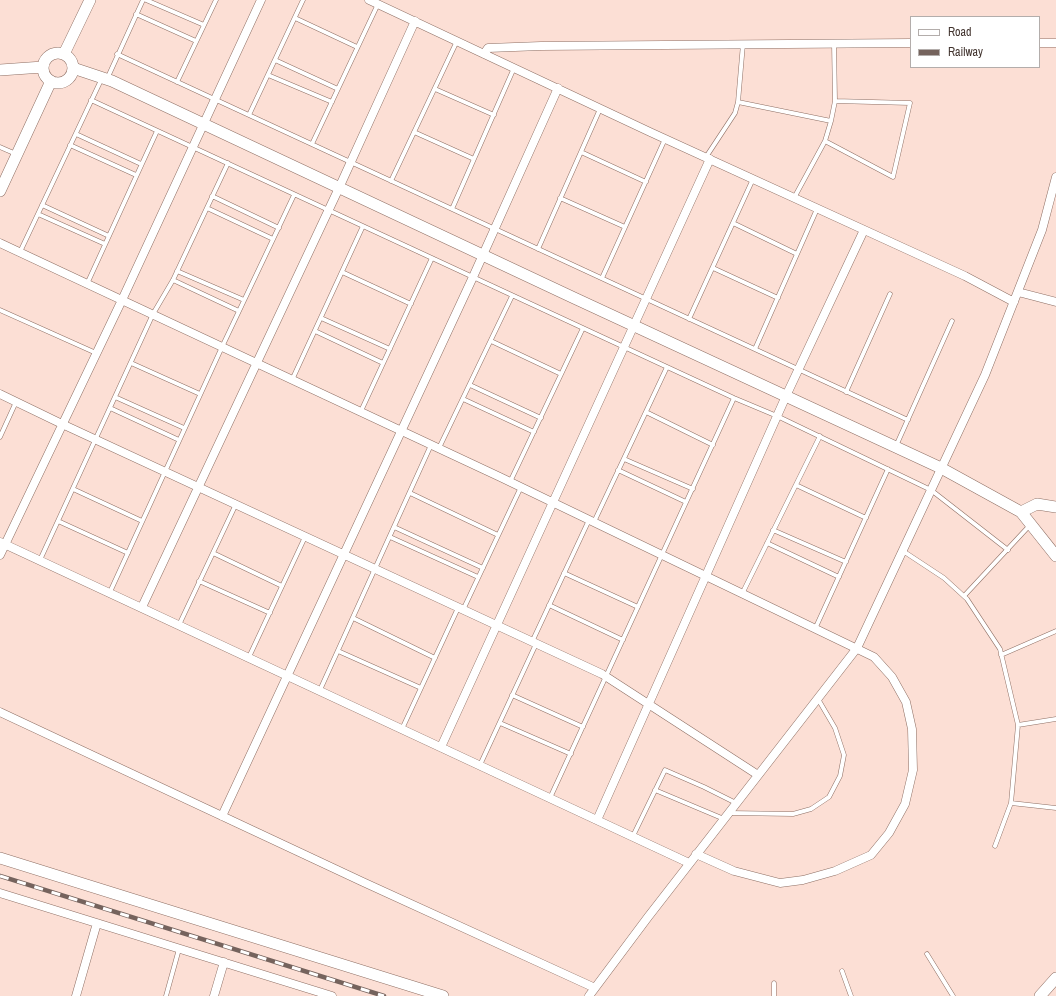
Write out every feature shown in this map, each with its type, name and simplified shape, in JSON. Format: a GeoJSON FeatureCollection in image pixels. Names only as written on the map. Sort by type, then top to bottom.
{"type":"FeatureCollection","features":[{"type":"Feature","properties":{"kind":"street"},"geometry":{"type":"LineString","coordinates":[[64,54],[90,0]]}},
{"type":"Feature","properties":{"kind":"street"},"geometry":{"type":"LineString","coordinates":[[0,556],[3,543],[122,300],[261,0]]}},
{"type":"Feature","properties":{"kind":"street"},"geometry":{"type":"LineString","coordinates":[[369,0],[665,139],[965,276],[1014,302]]}},
{"type":"Feature","properties":{"kind":"street"},"geometry":{"type":"LineString","coordinates":[[142,608],[329,210],[415,21]]}},
{"type":"Feature","properties":{"kind":"street"},"geometry":{"type":"LineString","coordinates":[[484,54],[488,48],[541,46],[910,43]]}},
{"type":"Feature","properties":{"kind":"street"},"geometry":{"type":"LineString","coordinates":[[1040,43],[1056,43]]}},
{"type":"Feature","properties":{"kind":"street"},"geometry":{"type":"LineString","coordinates":[[59,53],[64,54],[69,58],[73,68],[72,74],[64,82],[58,83],[51,81],[45,74],[43,67],[44,62],[51,55],[59,53]]}},
{"type":"Feature","properties":{"kind":"street"},"geometry":{"type":"LineString","coordinates":[[0,70],[43,67]]}},
{"type":"Feature","properties":{"kind":"street"},"geometry":{"type":"LineString","coordinates":[[73,68],[104,79],[203,124],[941,468],[1021,512],[1056,556]]}},
{"type":"Feature","properties":{"kind":"street"},"geometry":{"type":"LineString","coordinates":[[0,191],[51,81]]}},
{"type":"Feature","properties":{"kind":"street"},"geometry":{"type":"LineString","coordinates":[[222,816],[473,277],[558,88]]}},
{"type":"Feature","properties":{"kind":"street"},"geometry":{"type":"LineString","coordinates":[[441,747],[647,299],[708,158]]}},
{"type":"Feature","properties":{"kind":"street"},"geometry":{"type":"LineString","coordinates":[[589,996],[689,863],[857,648],[985,375],[1042,230],[1056,177]]}},
{"type":"Feature","properties":{"kind":"street"},"geometry":{"type":"LineString","coordinates":[[597,820],[786,396],[864,230]]}},
{"type":"Feature","properties":{"kind":"street"},"geometry":{"type":"LineString","coordinates":[[0,243],[401,430],[874,657],[892,677],[906,702],[912,729],[913,770],[905,804],[889,833],[871,855],[835,872],[803,880],[780,883],[734,871],[696,854]]}},
{"type":"Feature","properties":{"kind":"street"},"geometry":{"type":"LineString","coordinates":[[1018,292],[1056,302]]}},
{"type":"Feature","properties":{"kind":"street"},"geometry":{"type":"LineString","coordinates":[[0,394],[606,677],[758,775]]}},
{"type":"Feature","properties":{"kind":"street"},"geometry":{"type":"LineString","coordinates":[[1021,512],[1037,504],[1056,507]]}},
{"type":"Feature","properties":{"kind":"street"},"geometry":{"type":"LineString","coordinates":[[3,543],[689,863]]}},
{"type":"Feature","properties":{"kind":"street"},"geometry":{"type":"LineString","coordinates":[[0,712],[363,882],[595,988]]}},
{"type":"Feature","properties":{"kind":"street"},"geometry":{"type":"LineString","coordinates":[[0,858],[443,996]]}},
{"type":"Feature","properties":{"kind":"street"},"geometry":{"type":"LineString","coordinates":[[0,893],[327,995]]}},
{"type":"Feature","properties":{"kind":"street"},"geometry":{"type":"LineString","coordinates":[[76,996],[97,923]]}},
{"type":"Feature","properties":{"kind":"street"},"geometry":{"type":"LineString","coordinates":[[214,996],[224,962]]}},
{"type":"Feature","properties":{"kind":"street"},"geometry":{"type":"LineString","coordinates":[[1041,996],[1056,978]]}},
{"type":"Feature","properties":{"kind":"lane"},"geometry":{"type":"LineString","coordinates":[[20,252],[91,100],[117,54],[143,0]]}},
{"type":"Feature","properties":{"kind":"lane"},"geometry":{"type":"LineString","coordinates":[[146,0],[204,25]]}},
{"type":"Feature","properties":{"kind":"lane"},"geometry":{"type":"LineString","coordinates":[[177,82],[216,0]]}},
{"type":"Feature","properties":{"kind":"lane"},"geometry":{"type":"LineString","coordinates":[[249,115],[303,0]]}},
{"type":"Feature","properties":{"kind":"lane"},"geometry":{"type":"LineString","coordinates":[[312,144],[378,4]]}},
{"type":"Feature","properties":{"kind":"lane"},"geometry":{"type":"LineString","coordinates":[[136,14],[196,41]]}},
{"type":"Feature","properties":{"kind":"lane"},"geometry":{"type":"LineString","coordinates":[[295,18],[358,47]]}},
{"type":"Feature","properties":{"kind":"lane"},"geometry":{"type":"LineString","coordinates":[[391,181],[457,41]]}},
{"type":"Feature","properties":{"kind":"lane"},"geometry":{"type":"LineString","coordinates":[[794,198],[825,141],[831,121],[835,101],[834,43]]}},
{"type":"Feature","properties":{"kind":"lane"},"geometry":{"type":"LineString","coordinates":[[708,158],[735,113],[738,102],[743,44]]}},
{"type":"Feature","properties":{"kind":"lane"},"geometry":{"type":"LineString","coordinates":[[117,54],[908,420]]}},
{"type":"Feature","properties":{"kind":"lane"},"geometry":{"type":"LineString","coordinates":[[275,60],[338,89]]}},
{"type":"Feature","properties":{"kind":"lane"},"geometry":{"type":"LineString","coordinates":[[452,209],[514,68]]}},
{"type":"Feature","properties":{"kind":"lane"},"geometry":{"type":"LineString","coordinates":[[268,75],[332,102]]}},
{"type":"Feature","properties":{"kind":"lane"},"geometry":{"type":"LineString","coordinates":[[435,89],[494,115]]}},
{"type":"Feature","properties":{"kind":"lane"},"geometry":{"type":"LineString","coordinates":[[91,100],[512,296],[734,398],[777,416],[931,490],[1008,550]]}},
{"type":"Feature","properties":{"kind":"lane"},"geometry":{"type":"LineString","coordinates":[[825,141],[893,177],[910,103],[835,101]]}},
{"type":"Feature","properties":{"kind":"lane"},"geometry":{"type":"LineString","coordinates":[[738,102],[831,121]]}},
{"type":"Feature","properties":{"kind":"lane"},"geometry":{"type":"LineString","coordinates":[[538,249],[600,108]]}},
{"type":"Feature","properties":{"kind":"lane"},"geometry":{"type":"LineString","coordinates":[[87,284],[156,131]]}},
{"type":"Feature","properties":{"kind":"lane"},"geometry":{"type":"LineString","coordinates":[[414,132],[474,160]]}},
{"type":"Feature","properties":{"kind":"lane"},"geometry":{"type":"LineString","coordinates":[[76,134],[141,164]]}},
{"type":"Feature","properties":{"kind":"lane"},"geometry":{"type":"LineString","coordinates":[[602,278],[665,139]]}},
{"type":"Feature","properties":{"kind":"lane"},"geometry":{"type":"LineString","coordinates":[[70,145],[136,175]]}},
{"type":"Feature","properties":{"kind":"lane"},"geometry":{"type":"LineString","coordinates":[[0,147],[17,154]]}},
{"type":"Feature","properties":{"kind":"lane"},"geometry":{"type":"LineString","coordinates":[[581,152],[646,182]]}},
{"type":"Feature","properties":{"kind":"lane"},"geometry":{"type":"LineString","coordinates":[[40,560],[153,314],[173,280],[228,163]]}},
{"type":"Feature","properties":{"kind":"lane"},"geometry":{"type":"LineString","coordinates":[[689,319],[753,179]]}},
{"type":"Feature","properties":{"kind":"lane"},"geometry":{"type":"LineString","coordinates":[[110,592],[184,428],[294,194]]}},
{"type":"Feature","properties":{"kind":"lane"},"geometry":{"type":"LineString","coordinates":[[212,196],[279,228]]}},
{"type":"Feature","properties":{"kind":"lane"},"geometry":{"type":"LineString","coordinates":[[560,198],[625,227]]}},
{"type":"Feature","properties":{"kind":"lane"},"geometry":{"type":"LineString","coordinates":[[42,205],[109,236]]}},
{"type":"Feature","properties":{"kind":"lane"},"geometry":{"type":"LineString","coordinates":[[207,208],[273,239]]}},
{"type":"Feature","properties":{"kind":"lane"},"geometry":{"type":"LineString","coordinates":[[755,349],[818,209]]}},
{"type":"Feature","properties":{"kind":"lane"},"geometry":{"type":"LineString","coordinates":[[38,214],[105,244]]}},
{"type":"Feature","properties":{"kind":"lane"},"geometry":{"type":"LineString","coordinates":[[733,223],[797,254]]}},
{"type":"Feature","properties":{"kind":"lane"},"geometry":{"type":"LineString","coordinates":[[292,380],[363,226]]}},
{"type":"Feature","properties":{"kind":"lane"},"geometry":{"type":"LineString","coordinates":[[360,412],[432,258]]}},
{"type":"Feature","properties":{"kind":"lane"},"geometry":{"type":"LineString","coordinates":[[712,268],[778,298]]}},
{"type":"Feature","properties":{"kind":"lane"},"geometry":{"type":"LineString","coordinates":[[177,271],[244,300]]}},
{"type":"Feature","properties":{"kind":"lane"},"geometry":{"type":"LineString","coordinates":[[342,272],[411,304]]}},
{"type":"Feature","properties":{"kind":"lane"},"geometry":{"type":"LineString","coordinates":[[173,280],[239,311]]}},
{"type":"Feature","properties":{"kind":"lane"},"geometry":{"type":"LineString","coordinates":[[846,392],[890,294]]}},
{"type":"Feature","properties":{"kind":"lane"},"geometry":{"type":"LineString","coordinates":[[320,690],[410,493],[463,399],[512,296]]}},
{"type":"Feature","properties":{"kind":"lane"},"geometry":{"type":"LineString","coordinates":[[0,310],[96,353]]}},
{"type":"Feature","properties":{"kind":"lane"},"geometry":{"type":"LineString","coordinates":[[321,318],[390,349]]}},
{"type":"Feature","properties":{"kind":"lane"},"geometry":{"type":"LineString","coordinates":[[895,446],[952,322]]}},
{"type":"Feature","properties":{"kind":"lane"},"geometry":{"type":"LineString","coordinates":[[510,482],[583,328]]}},
{"type":"Feature","properties":{"kind":"lane"},"geometry":{"type":"LineString","coordinates":[[315,331],[383,362]]}},
{"type":"Feature","properties":{"kind":"lane"},"geometry":{"type":"LineString","coordinates":[[491,341],[561,374]]}},
{"type":"Feature","properties":{"kind":"lane"},"geometry":{"type":"LineString","coordinates":[[131,363],[200,394]]}},
{"type":"Feature","properties":{"kind":"lane"},"geometry":{"type":"LineString","coordinates":[[480,765],[500,723],[549,605],[564,573],[624,458],[667,367]]}},
{"type":"Feature","properties":{"kind":"lane"},"geometry":{"type":"LineString","coordinates":[[470,385],[541,418]]}},
{"type":"Feature","properties":{"kind":"lane"},"geometry":{"type":"LineString","coordinates":[[115,397],[184,428]]}},
{"type":"Feature","properties":{"kind":"lane"},"geometry":{"type":"LineString","coordinates":[[550,798],[734,398]]}},
{"type":"Feature","properties":{"kind":"lane"},"geometry":{"type":"LineString","coordinates":[[463,399],[534,432]]}},
{"type":"Feature","properties":{"kind":"lane"},"geometry":{"type":"LineString","coordinates":[[0,437],[16,402]]}},
{"type":"Feature","properties":{"kind":"lane"},"geometry":{"type":"LineString","coordinates":[[110,408],[179,440]]}},
{"type":"Feature","properties":{"kind":"lane"},"geometry":{"type":"LineString","coordinates":[[646,412],[713,445]]}},
{"type":"Feature","properties":{"kind":"lane"},"geometry":{"type":"LineString","coordinates":[[742,594],[820,436]]}},
{"type":"Feature","properties":{"kind":"lane"},"geometry":{"type":"LineString","coordinates":[[624,458],[693,489]]}},
{"type":"Feature","properties":{"kind":"lane"},"geometry":{"type":"LineString","coordinates":[[815,629],[888,469]]}},
{"type":"Feature","properties":{"kind":"lane"},"geometry":{"type":"LineString","coordinates":[[618,470],[686,502]]}},
{"type":"Feature","properties":{"kind":"lane"},"geometry":{"type":"LineString","coordinates":[[796,485],[866,518]]}},
{"type":"Feature","properties":{"kind":"lane"},"geometry":{"type":"LineString","coordinates":[[402,729],[435,658],[483,568],[521,487]]}},
{"type":"Feature","properties":{"kind":"lane"},"geometry":{"type":"LineString","coordinates":[[73,490],[142,521]]}},
{"type":"Feature","properties":{"kind":"lane"},"geometry":{"type":"LineString","coordinates":[[410,493],[498,535]]}},
{"type":"Feature","properties":{"kind":"lane"},"geometry":{"type":"LineString","coordinates":[[179,625],[236,504]]}},
{"type":"Feature","properties":{"kind":"lane"},"geometry":{"type":"LineString","coordinates":[[58,522],[128,553]]}},
{"type":"Feature","properties":{"kind":"lane"},"geometry":{"type":"LineString","coordinates":[[964,596],[1008,550],[1030,524]]}},
{"type":"Feature","properties":{"kind":"lane"},"geometry":{"type":"LineString","coordinates":[[394,527],[483,568]]}},
{"type":"Feature","properties":{"kind":"lane"},"geometry":{"type":"LineString","coordinates":[[773,530],[846,562]]}},
{"type":"Feature","properties":{"kind":"lane"},"geometry":{"type":"LineString","coordinates":[[249,657],[305,537]]}},
{"type":"Feature","properties":{"kind":"lane"},"geometry":{"type":"LineString","coordinates":[[390,537],[478,577]]}},
{"type":"Feature","properties":{"kind":"lane"},"geometry":{"type":"LineString","coordinates":[[767,543],[839,577]]}},
{"type":"Feature","properties":{"kind":"lane"},"geometry":{"type":"LineString","coordinates":[[902,551],[944,578],[968,599],[1000,649],[1018,725],[1011,803],[996,846]]}},
{"type":"Feature","properties":{"kind":"lane"},"geometry":{"type":"LineString","coordinates":[[213,553],[282,586]]}},
{"type":"Feature","properties":{"kind":"lane"},"geometry":{"type":"LineString","coordinates":[[564,573],[638,607]]}},
{"type":"Feature","properties":{"kind":"lane"},"geometry":{"type":"LineString","coordinates":[[199,581],[270,613]]}},
{"type":"Feature","properties":{"kind":"lane"},"geometry":{"type":"LineString","coordinates":[[549,605],[623,640]]}},
{"type":"Feature","properties":{"kind":"lane"},"geometry":{"type":"LineString","coordinates":[[353,618],[435,658]]}},
{"type":"Feature","properties":{"kind":"lane"},"geometry":{"type":"LineString","coordinates":[[1001,655],[1056,631]]}},
{"type":"Feature","properties":{"kind":"lane"},"geometry":{"type":"LineString","coordinates":[[338,651],[421,688]]}},
{"type":"Feature","properties":{"kind":"lane"},"geometry":{"type":"LineString","coordinates":[[512,695],[583,726]]}},
{"type":"Feature","properties":{"kind":"lane"},"geometry":{"type":"LineString","coordinates":[[655,790],[726,816],[793,814],[811,810],[829,797],[840,776],[844,756],[835,728],[818,698]]}},
{"type":"Feature","properties":{"kind":"lane"},"geometry":{"type":"LineString","coordinates":[[1018,725],[1056,719]]}},
{"type":"Feature","properties":{"kind":"lane"},"geometry":{"type":"LineString","coordinates":[[500,723],[570,754]]}},
{"type":"Feature","properties":{"kind":"lane"},"geometry":{"type":"LineString","coordinates":[[633,836],[665,770],[736,803]]}},
{"type":"Feature","properties":{"kind":"lane"},"geometry":{"type":"LineString","coordinates":[[1011,803],[1056,808]]}},
{"type":"Feature","properties":{"kind":"lane"},"geometry":{"type":"LineString","coordinates":[[166,996],[179,948]]}},
{"type":"Feature","properties":{"kind":"lane"},"geometry":{"type":"LineString","coordinates":[[927,954],[953,996]]}},
{"type":"Feature","properties":{"kind":"lane"},"geometry":{"type":"LineString","coordinates":[[842,971],[851,996]]}},
{"type":"Feature","properties":{"kind":"lane"},"geometry":{"type":"LineString","coordinates":[[774,983],[774,996]]}},
{"type":"Feature","properties":{"kind":"railway"},"geometry":{"type":"LineString","coordinates":[[0,876],[384,996]]}}]}
